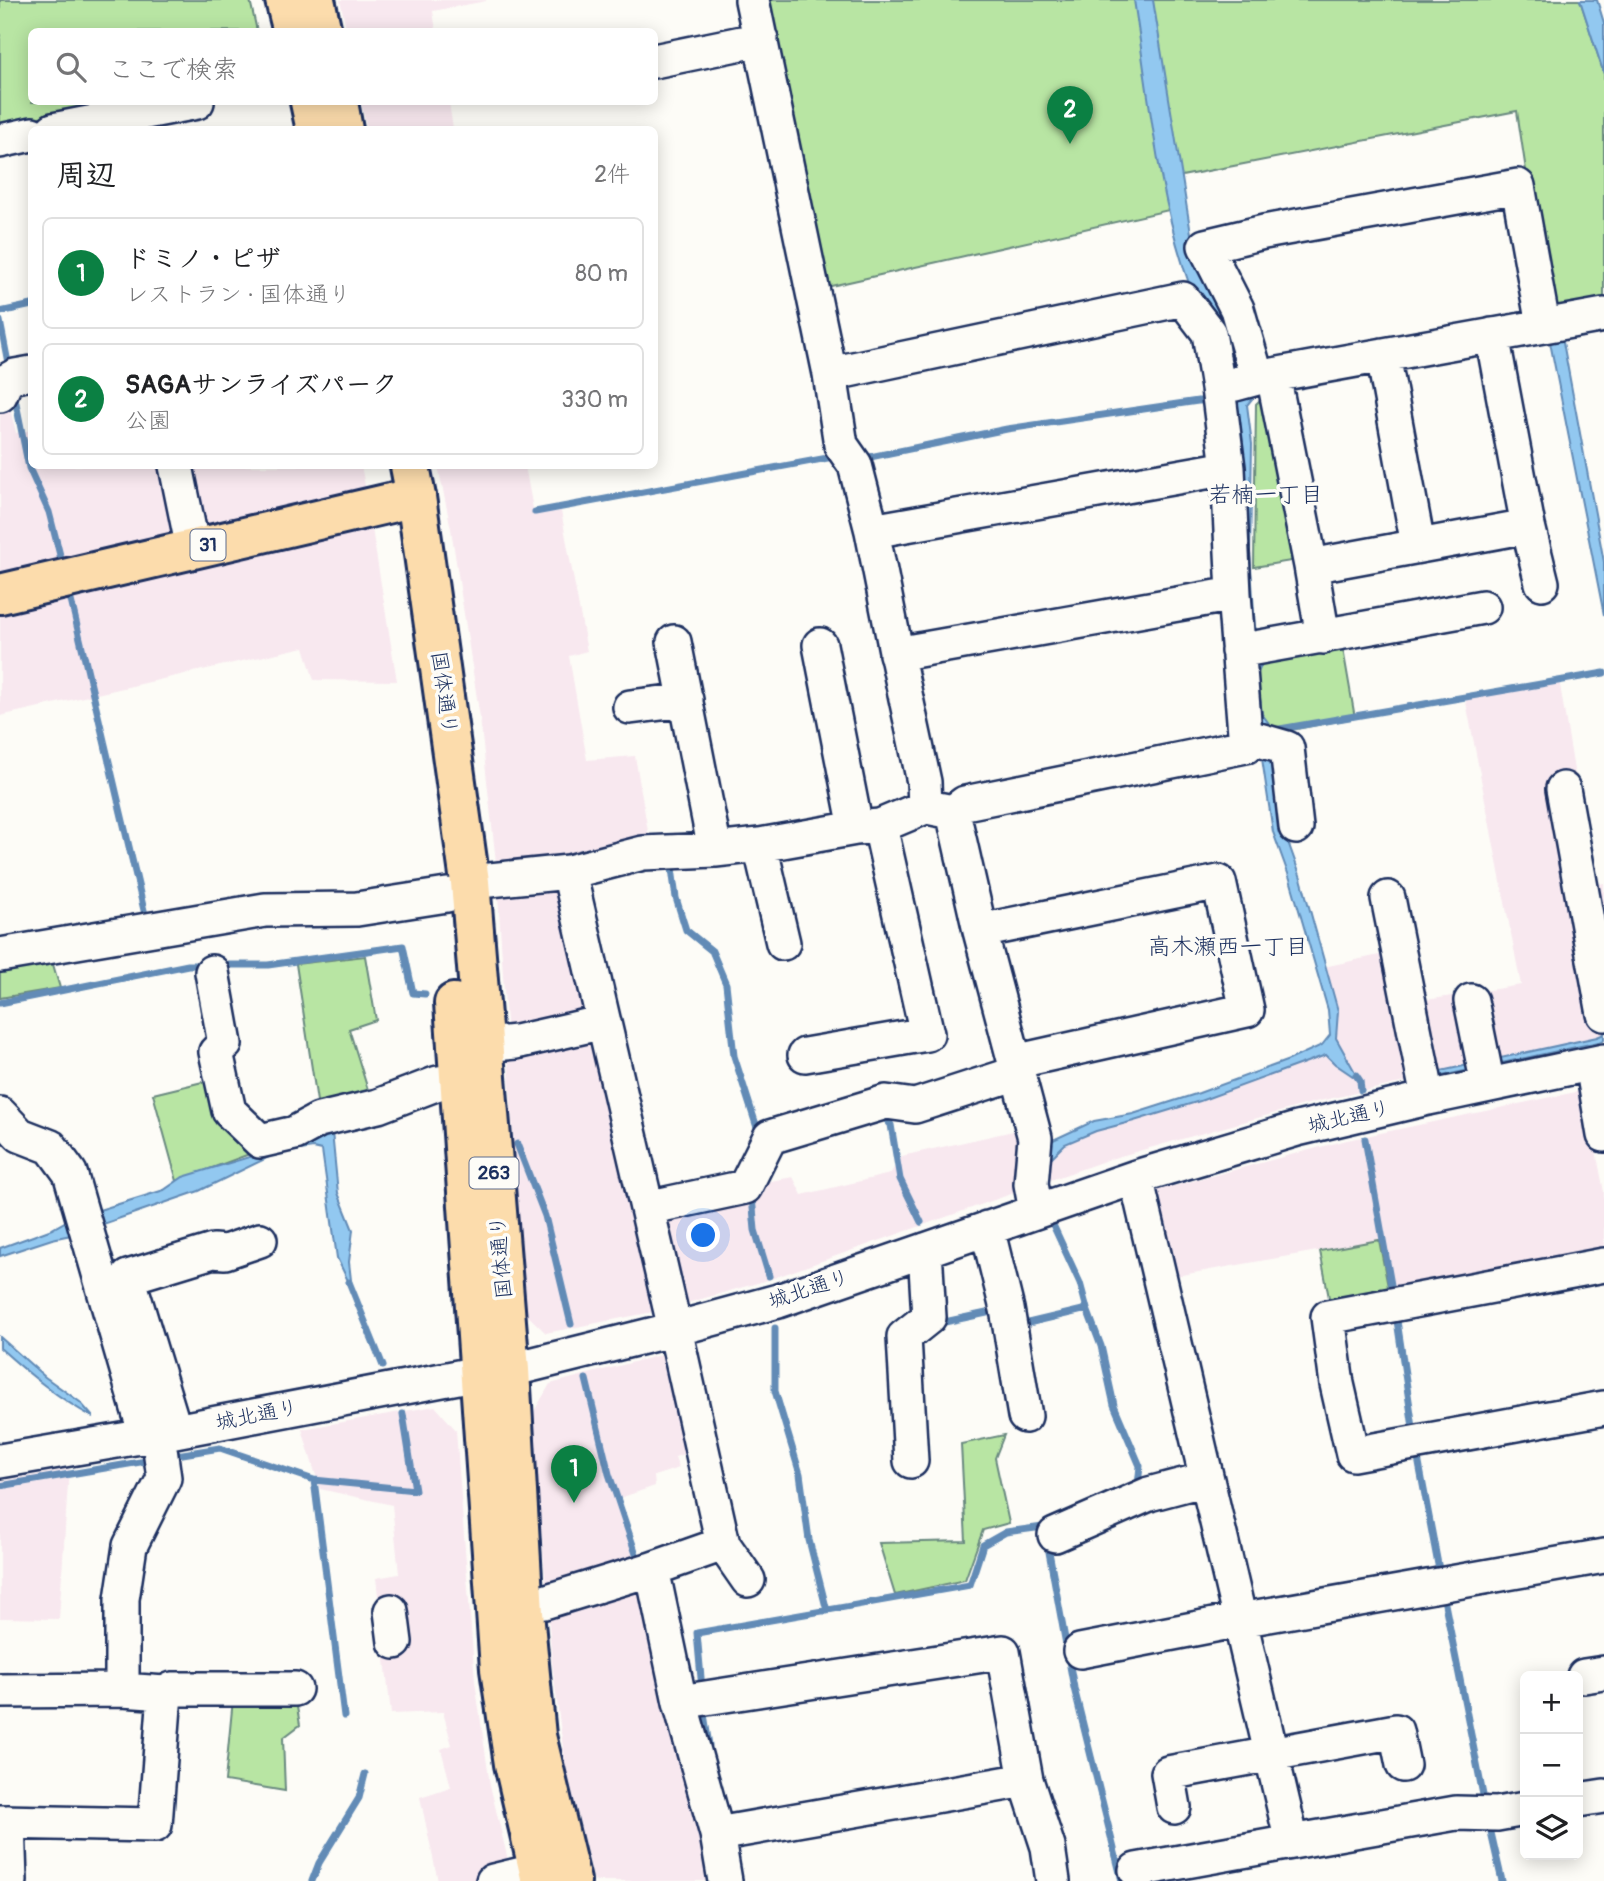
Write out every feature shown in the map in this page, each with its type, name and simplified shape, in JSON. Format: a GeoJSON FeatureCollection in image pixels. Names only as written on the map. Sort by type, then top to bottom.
{"type":"FeatureCollection","features":[{"type":"Feature","properties":{"kind":"main road"},"geometry":{"type":"LineString","coordinates":[[285,0],[292,28]]}},
{"type":"Feature","properties":{"kind":"main road"},"geometry":{"type":"LineString","coordinates":[[315,0],[321,28]]}},
{"type":"Feature","properties":{"kind":"main road"},"geometry":{"type":"LineString","coordinates":[[311,105],[315,126]]}},
{"type":"Feature","properties":{"kind":"main road"},"geometry":{"type":"LineString","coordinates":[[339,105],[342,126]]}},
{"type":"Feature","properties":{"kind":"main road","name":"国体通り"},"geometry":{"type":"LineString","coordinates":[[387,469],[406,488],[459,888],[484,1045],[495,1371],[500,1670],[514,1764],[550,1877]]}},
{"type":"Feature","properties":{"kind":"main road","name":"31"},"geometry":{"type":"LineString","coordinates":[[0,594],[193,549],[406,488]]}},
{"type":"Feature","properties":{"kind":"main road","name":"国体通り"},"geometry":{"type":"LineString","coordinates":[[459,888],[459,1080],[524,1604],[550,1877]]}},
{"type":"Feature","properties":{"kind":"street"},"geometry":{"type":"LineString","coordinates":[[752,0],[751,41],[830,374],[841,445],[855,465],[872,531],[924,782],[939,810],[981,931],[1035,1138],[1031,1184],[1036,1211]]}},
{"type":"Feature","properties":{"kind":"street"},"geometry":{"type":"LineString","coordinates":[[658,60],[751,41]]}},
{"type":"Feature","properties":{"kind":"street"},"geometry":{"type":"LineString","coordinates":[[74,126],[182,105]]}},
{"type":"Feature","properties":{"kind":"street"},"geometry":{"type":"LineString","coordinates":[[0,141],[28,135]]}},
{"type":"Feature","properties":{"kind":"street"},"geometry":{"type":"LineString","coordinates":[[1323,636],[1311,566],[1269,383],[1237,309],[1205,246],[1264,232],[1518,186],[1554,324]]}},
{"type":"Feature","properties":{"kind":"street"},"geometry":{"type":"LineString","coordinates":[[830,374],[1183,299],[1209,333],[1228,468],[1238,651],[1259,740]]}},
{"type":"Feature","properties":{"kind":"street"},"geometry":{"type":"LineString","coordinates":[[1218,388],[1385,365],[1494,345],[1554,324],[1604,315]]}},
{"type":"Feature","properties":{"kind":"street"},"geometry":{"type":"LineString","coordinates":[[1494,345],[1528,526],[1542,583]]}},
{"type":"Feature","properties":{"kind":"street"},"geometry":{"type":"LineString","coordinates":[[1385,365],[1418,545]]}},
{"type":"Feature","properties":{"kind":"street"},"geometry":{"type":"LineString","coordinates":[[872,531],[1228,468]]}},
{"type":"Feature","properties":{"kind":"street"},"geometry":{"type":"LineString","coordinates":[[177,469],[193,549]]}},
{"type":"Feature","properties":{"kind":"street"},"geometry":{"type":"LineString","coordinates":[[1311,566],[1528,526]]}},
{"type":"Feature","properties":{"kind":"street"},"geometry":{"type":"LineString","coordinates":[[896,654],[1234,594]]}},
{"type":"Feature","properties":{"kind":"street"},"geometry":{"type":"LineString","coordinates":[[1238,651],[1483,607]]}},
{"type":"Feature","properties":{"kind":"street"},"geometry":{"type":"LineString","coordinates":[[674,642],[713,839]]}},
{"type":"Feature","properties":{"kind":"street"},"geometry":{"type":"LineString","coordinates":[[805,1055],[927,1034],[862,821],[820,645]]}},
{"type":"Feature","properties":{"kind":"street"},"geometry":{"type":"LineString","coordinates":[[630,708],[686,700]]}},
{"type":"Feature","properties":{"kind":"street"},"geometry":{"type":"LineString","coordinates":[[0,955],[265,910],[357,909],[459,888],[569,872],[713,839],[760,845],[862,821],[939,810],[1246,746],[1259,740],[1287,748],[1296,828]]}},
{"type":"Feature","properties":{"kind":"street"},"geometry":{"type":"LineString","coordinates":[[1563,789],[1604,1014]]}},
{"type":"Feature","properties":{"kind":"street"},"geometry":{"type":"LineString","coordinates":[[760,845],[783,943]]}},
{"type":"Feature","properties":{"kind":"street"},"geometry":{"type":"LineString","coordinates":[[569,872],[676,1329],[723,1544],[748,1580]]}},
{"type":"Feature","properties":{"kind":"street"},"geometry":{"type":"LineString","coordinates":[[647,1208],[746,1187],[770,1137],[886,1102],[915,1106],[1016,1067],[1247,1010],[1219,882],[981,931]]}},
{"type":"Feature","properties":{"kind":"street"},"geometry":{"type":"LineString","coordinates":[[1388,898],[1427,1098]]}},
{"type":"Feature","properties":{"kind":"street"},"geometry":{"type":"LineString","coordinates":[[212,972],[225,1044],[216,1052],[229,1111],[260,1141],[295,1133],[318,1120],[378,1106],[438,1083],[459,1080]]}},
{"type":"Feature","properties":{"kind":"street"},"geometry":{"type":"LineString","coordinates":[[1471,1001],[1485,1071]]}},
{"type":"Feature","properties":{"kind":"street"},"geometry":{"type":"LineString","coordinates":[[484,1045],[516,1042],[604,1022]]}},
{"type":"Feature","properties":{"kind":"street"},"geometry":{"type":"LineString","coordinates":[[1598,1062],[1604,1135]]}},
{"type":"Feature","properties":{"kind":"street","name":"城北通り"},"geometry":{"type":"LineString","coordinates":[[0,1461],[160,1443],[676,1329],[778,1301],[1136,1177],[1297,1129],[1427,1098],[1485,1071],[1598,1062]]}},
{"type":"Feature","properties":{"kind":"street"},"geometry":{"type":"LineString","coordinates":[[0,1114],[20,1135],[51,1147],[70,1173],[160,1443]]}},
{"type":"Feature","properties":{"kind":"street"},"geometry":{"type":"LineString","coordinates":[[1136,1177],[1292,1842]]}},
{"type":"Feature","properties":{"kind":"street"},"geometry":{"type":"LineString","coordinates":[[987,1228],[1008,1317],[1025,1416]]}},
{"type":"Feature","properties":{"kind":"street"},"geometry":{"type":"LineString","coordinates":[[122,1690],[122,1599],[130,1546],[164,1478],[160,1443],[128,1277],[213,1251],[225,1252],[260,1240]]}},
{"type":"Feature","properties":{"kind":"street"},"geometry":{"type":"LineString","coordinates":[[911,1461],[904,1337],[925,1321],[925,1250]]}},
{"type":"Feature","properties":{"kind":"street"},"geometry":{"type":"LineString","coordinates":[[1604,1265],[1328,1317],[1337,1384],[1353,1454],[1604,1409]]}},
{"type":"Feature","properties":{"kind":"street"},"geometry":{"type":"LineString","coordinates":[[1055,1535],[1149,1494],[1206,1479]]}},
{"type":"Feature","properties":{"kind":"street"},"geometry":{"type":"LineString","coordinates":[[524,1604],[544,1602],[723,1544]]}},
{"type":"Feature","properties":{"kind":"street"},"geometry":{"type":"LineString","coordinates":[[1080,1651],[1604,1556]]}},
{"type":"Feature","properties":{"kind":"street"},"geometry":{"type":"LineString","coordinates":[[642,1572],[696,1700],[726,1833],[725,1881]]}},
{"type":"Feature","properties":{"kind":"street"},"geometry":{"type":"LineString","coordinates":[[696,1700],[1003,1652],[1026,1780],[1048,1847],[1053,1881]]}},
{"type":"Feature","properties":{"kind":"street"},"geometry":{"type":"LineString","coordinates":[[0,1691],[122,1690],[165,1693],[172,1689],[295,1689]]}},
{"type":"Feature","properties":{"kind":"street"},"geometry":{"type":"LineString","coordinates":[[10,1881],[4,1822],[155,1825],[165,1693]]}},
{"type":"Feature","properties":{"kind":"street"},"geometry":{"type":"LineString","coordinates":[[1174,1807],[1168,1773],[1271,1753],[1396,1731],[1403,1765]]}},
{"type":"Feature","properties":{"kind":"street"},"geometry":{"type":"LineString","coordinates":[[726,1833],[1026,1780]]}},
{"type":"Feature","properties":{"kind":"street"},"geometry":{"type":"LineString","coordinates":[[1583,1799],[1604,1796]]}},
{"type":"Feature","properties":{"kind":"street"},"geometry":{"type":"LineString","coordinates":[[1136,1870],[1456,1813],[1501,1813]]}},
{"type":"Feature","properties":{"kind":"street"},"geometry":{"type":"LineString","coordinates":[[494,1881],[550,1877]]}},
{"type":"Feature","properties":{"kind":"shaded area"},"geometry":{"type":"Polygon","coordinates":[[[340,0],[486,0],[433,11],[436,28],[346,28],[340,0]]]}},
{"type":"Feature","properties":{"kind":"shaded area"},"geometry":{"type":"Polygon","coordinates":[[[362,105],[449,105],[453,126],[366,126],[362,105]]]}},
{"type":"Feature","properties":{"kind":"shaded area"},"geometry":{"type":"Polygon","coordinates":[[[9,405],[16,433],[28,431],[28,469],[168,469],[169,472],[183,469],[362,469],[367,495],[0,582],[0,407],[9,405]]]}},
{"type":"Feature","properties":{"kind":"shaded area"},"geometry":{"type":"Polygon","coordinates":[[[439,469],[526,469],[534,514],[561,511],[587,651],[569,656],[587,760],[635,756],[653,860],[565,882],[639,1205],[793,1177],[802,1195],[890,1174],[902,1156],[1022,1129],[1058,1141],[1195,1099],[1330,1048],[1334,1012],[1319,968],[1393,952],[1401,1004],[1521,985],[1465,697],[1559,679],[1593,885],[1604,883],[1604,1038],[1315,1102],[1110,1159],[768,1280],[663,1310],[546,1333],[524,1312],[496,862],[480,718],[451,529],[439,469]]]}},
{"type":"Feature","properties":{"kind":"shaded area"},"geometry":{"type":"Polygon","coordinates":[[[370,517],[397,681],[314,680],[304,647],[0,716],[0,606],[370,517]]]}},
{"type":"Feature","properties":{"kind":"shaded area"},"geometry":{"type":"Polygon","coordinates":[[[1604,1086],[1592,1130],[1604,1192],[1604,1254],[1390,1297],[1379,1240],[1148,1281],[1129,1198],[1347,1140],[1604,1086]]]}},
{"type":"Feature","properties":{"kind":"shaded area"},"geometry":{"type":"Polygon","coordinates":[[[672,1352],[695,1450],[675,1457],[679,1468],[654,1476],[655,1486],[614,1500],[642,1578],[722,1881],[594,1881],[565,1763],[552,1663],[532,1415],[550,1384],[672,1352]]]}},
{"type":"Feature","properties":{"kind":"shaded area"},"geometry":{"type":"Polygon","coordinates":[[[435,1406],[456,1430],[475,1681],[490,1785],[513,1881],[438,1881],[420,1797],[451,1787],[441,1749],[452,1745],[443,1712],[391,1714],[376,1578],[399,1574],[392,1505],[320,1489],[302,1429],[435,1406]]]}},
{"type":"Feature","properties":{"kind":"shaded area"},"geometry":{"type":"Polygon","coordinates":[[[69,1469],[59,1619],[0,1618],[0,1481],[69,1469]]]}},
{"type":"Feature","properties":{"kind":"green space"},"geometry":{"type":"Polygon","coordinates":[[[0,0],[250,0],[256,28],[28,28],[28,105],[140,105],[0,133],[0,0]]]}},
{"type":"Feature","properties":{"kind":"green space"},"geometry":{"type":"Polygon","coordinates":[[[759,0],[1580,0],[1604,74],[1604,305],[1548,316],[1517,111],[1182,176],[1169,210],[822,288],[759,0]]]}},
{"type":"Feature","properties":{"kind":"green space"},"geometry":{"type":"Polygon","coordinates":[[[1269,391],[1303,559],[1254,567],[1256,404],[1269,391]]]}},
{"type":"Feature","properties":{"kind":"green space"},"geometry":{"type":"Polygon","coordinates":[[[1342,643],[1355,718],[1259,736],[1253,693],[1258,657],[1342,643]]]}},
{"type":"Feature","properties":{"kind":"green space"},"geometry":{"type":"Polygon","coordinates":[[[365,956],[376,1020],[349,1029],[369,1093],[318,1108],[296,964],[365,956]]]}},
{"type":"Feature","properties":{"kind":"green space"},"geometry":{"type":"Polygon","coordinates":[[[52,961],[60,988],[0,998],[0,969],[52,961]]]}},
{"type":"Feature","properties":{"kind":"green space"},"geometry":{"type":"Polygon","coordinates":[[[215,1079],[255,1152],[177,1181],[153,1094],[215,1079]]]}},
{"type":"Feature","properties":{"kind":"green space"},"geometry":{"type":"Polygon","coordinates":[[[1379,1240],[1390,1297],[1331,1308],[1320,1251],[1379,1240]]]}},
{"type":"Feature","properties":{"kind":"green space"},"geometry":{"type":"Polygon","coordinates":[[[1004,1435],[995,1458],[1009,1523],[983,1530],[965,1580],[895,1595],[879,1543],[966,1541],[961,1444],[1004,1435]]]}},
{"type":"Feature","properties":{"kind":"green space"},"geometry":{"type":"Polygon","coordinates":[[[233,1699],[296,1701],[300,1725],[283,1738],[285,1791],[225,1781],[233,1699]]]}},
{"type":"Feature","properties":{"kind":"water"},"geometry":{"type":"Polygon","coordinates":[[[1134,0],[1153,0],[1194,252],[1260,389],[1247,405],[1252,444],[1250,553],[1255,627],[1261,637],[1264,659],[1257,675],[1262,714],[1274,730],[1283,828],[1301,878],[1338,1011],[1336,1038],[1360,1081],[1326,1055],[1200,1101],[1096,1131],[1065,1144],[1050,1159],[1049,1177],[1044,1183],[1051,1141],[1094,1121],[1133,1114],[1289,1060],[1322,1045],[1330,1035],[1328,1010],[1290,879],[1273,832],[1192,292],[1180,257],[1163,184],[1134,0]]]}},
{"type":"Feature","properties":{"kind":"water"},"geometry":{"type":"Polygon","coordinates":[[[1580,0],[1597,0],[1604,23],[1604,74],[1580,0]]]}},
{"type":"Feature","properties":{"kind":"water"},"geometry":{"type":"Polygon","coordinates":[[[1565,336],[1563,342],[1604,562],[1604,615],[1550,342],[1546,339],[1565,336]]]}},
{"type":"Feature","properties":{"kind":"water"},"geometry":{"type":"Polygon","coordinates":[[[1604,1034],[1604,1040],[1599,1042],[1437,1077],[1436,1072],[1604,1034]]]}},
{"type":"Feature","properties":{"kind":"water"},"geometry":{"type":"Polygon","coordinates":[[[332,1132],[338,1193],[353,1230],[349,1262],[352,1289],[337,1258],[322,1150],[313,1148],[275,1154],[199,1191],[0,1256],[0,1248],[52,1229],[70,1219],[164,1190],[183,1177],[332,1132]]]}},
{"type":"Feature","properties":{"kind":"water"},"geometry":{"type":"Polygon","coordinates":[[[0,1337],[45,1377],[80,1402],[93,1417],[56,1394],[22,1367],[0,1348],[0,1337]]]}},
{"type":"Feature","properties":{"kind":"waterway"},"geometry":{"type":"LineString","coordinates":[[0,312],[28,306]]}},
{"type":"Feature","properties":{"kind":"waterway"},"geometry":{"type":"LineString","coordinates":[[0,321],[9,368]]}},
{"type":"Feature","properties":{"kind":"waterway"},"geometry":{"type":"LineString","coordinates":[[14,393],[28,463]]}},
{"type":"Feature","properties":{"kind":"waterway"},"geometry":{"type":"LineString","coordinates":[[870,457],[1007,429],[1211,401]]}},
{"type":"Feature","properties":{"kind":"waterway"},"geometry":{"type":"LineString","coordinates":[[535,512],[833,457],[833,453]]}},
{"type":"Feature","properties":{"kind":"waterway"},"geometry":{"type":"LineString","coordinates":[[29,469],[49,512],[62,563]]}},
{"type":"Feature","properties":{"kind":"waterway"},"geometry":{"type":"LineString","coordinates":[[69,592],[147,923]]}},
{"type":"Feature","properties":{"kind":"waterway"},"geometry":{"type":"LineString","coordinates":[[1274,730],[1604,673]]}},
{"type":"Feature","properties":{"kind":"waterway"},"geometry":{"type":"LineString","coordinates":[[671,861],[676,898],[686,930],[712,951],[726,984],[734,1056],[759,1134]]}},
{"type":"Feature","properties":{"kind":"waterway"},"geometry":{"type":"LineString","coordinates":[[218,965],[268,965],[403,946],[413,993],[425,994]]}},
{"type":"Feature","properties":{"kind":"waterway"},"geometry":{"type":"LineString","coordinates":[[0,1003],[188,965],[207,965]]}},
{"type":"Feature","properties":{"kind":"waterway"},"geometry":{"type":"LineString","coordinates":[[1356,1075],[1361,1090]]}},
{"type":"Feature","properties":{"kind":"waterway"},"geometry":{"type":"LineString","coordinates":[[881,1113],[891,1125],[900,1179],[921,1222]]}},
{"type":"Feature","properties":{"kind":"waterway"},"geometry":{"type":"LineString","coordinates":[[1365,1139],[1393,1296]]}},
{"type":"Feature","properties":{"kind":"waterway"},"geometry":{"type":"LineString","coordinates":[[517,1144],[545,1216],[571,1324]]}},
{"type":"Feature","properties":{"kind":"waterway"},"geometry":{"type":"LineString","coordinates":[[752,1197],[755,1230],[769,1276]]}},
{"type":"Feature","properties":{"kind":"waterway"},"geometry":{"type":"LineString","coordinates":[[1054,1227],[1080,1283],[1101,1346],[1114,1405],[1140,1466],[1138,1485],[1133,1487]]}},
{"type":"Feature","properties":{"kind":"waterway"},"geometry":{"type":"LineString","coordinates":[[349,1282],[383,1366]]}},
{"type":"Feature","properties":{"kind":"waterway"},"geometry":{"type":"LineString","coordinates":[[1020,1322],[1024,1324],[1087,1309]]}},
{"type":"Feature","properties":{"kind":"waterway"},"geometry":{"type":"LineString","coordinates":[[936,1322],[1000,1312]]}},
{"type":"Feature","properties":{"kind":"waterway"},"geometry":{"type":"LineString","coordinates":[[1396,1314],[1414,1434]]}},
{"type":"Feature","properties":{"kind":"waterway"},"geometry":{"type":"LineString","coordinates":[[775,1328],[775,1391],[800,1474],[809,1540],[827,1611]]}},
{"type":"Feature","properties":{"kind":"waterway"},"geometry":{"type":"LineString","coordinates":[[586,1379],[609,1474],[639,1563]]}},
{"type":"Feature","properties":{"kind":"waterway"},"geometry":{"type":"LineString","coordinates":[[344,1716],[314,1480],[415,1490],[403,1414]]}},
{"type":"Feature","properties":{"kind":"waterway"},"geometry":{"type":"LineString","coordinates":[[170,1456],[220,1448],[314,1480]]}},
{"type":"Feature","properties":{"kind":"waterway"},"geometry":{"type":"LineString","coordinates":[[1417,1453],[1440,1575]]}},
{"type":"Feature","properties":{"kind":"waterway"},"geometry":{"type":"LineString","coordinates":[[0,1486],[152,1460]]}},
{"type":"Feature","properties":{"kind":"waterway"},"geometry":{"type":"LineString","coordinates":[[702,1689],[697,1633],[970,1585],[983,1545],[1006,1532],[1049,1525]]}},
{"type":"Feature","properties":{"kind":"waterway"},"geometry":{"type":"LineString","coordinates":[[1047,1541],[1074,1688],[1122,1881]]}},
{"type":"Feature","properties":{"kind":"waterway"},"geometry":{"type":"LineString","coordinates":[[1443,1594],[1485,1805]]}},
{"type":"Feature","properties":{"kind":"waterway"},"geometry":{"type":"LineString","coordinates":[[703,1708],[709,1745]]}},
{"type":"Feature","properties":{"kind":"waterway"},"geometry":{"type":"LineString","coordinates":[[312,1881],[319,1863],[359,1798],[365,1774]]}},
{"type":"Feature","properties":{"kind":"waterway"},"geometry":{"type":"LineString","coordinates":[[1489,1824],[1502,1881]]}},
{"type":"Feature","properties":{"kind":"place","name":"SAGAサンライズパーク"},"geometry":{"type":"Point","coordinates":[1070,144]}},
{"type":"Feature","properties":{"kind":"place","name":"ドミノ・ピザ"},"geometry":{"type":"Point","coordinates":[574,1503]}},
{"type":"Feature","properties":{"kind":"district","name":"若楠一丁目"},"geometry":{"type":"Point","coordinates":[1266,494]}},
{"type":"Feature","properties":{"kind":"district","name":"高木瀬西一丁目"},"geometry":{"type":"Point","coordinates":[1228,946]}}]}
